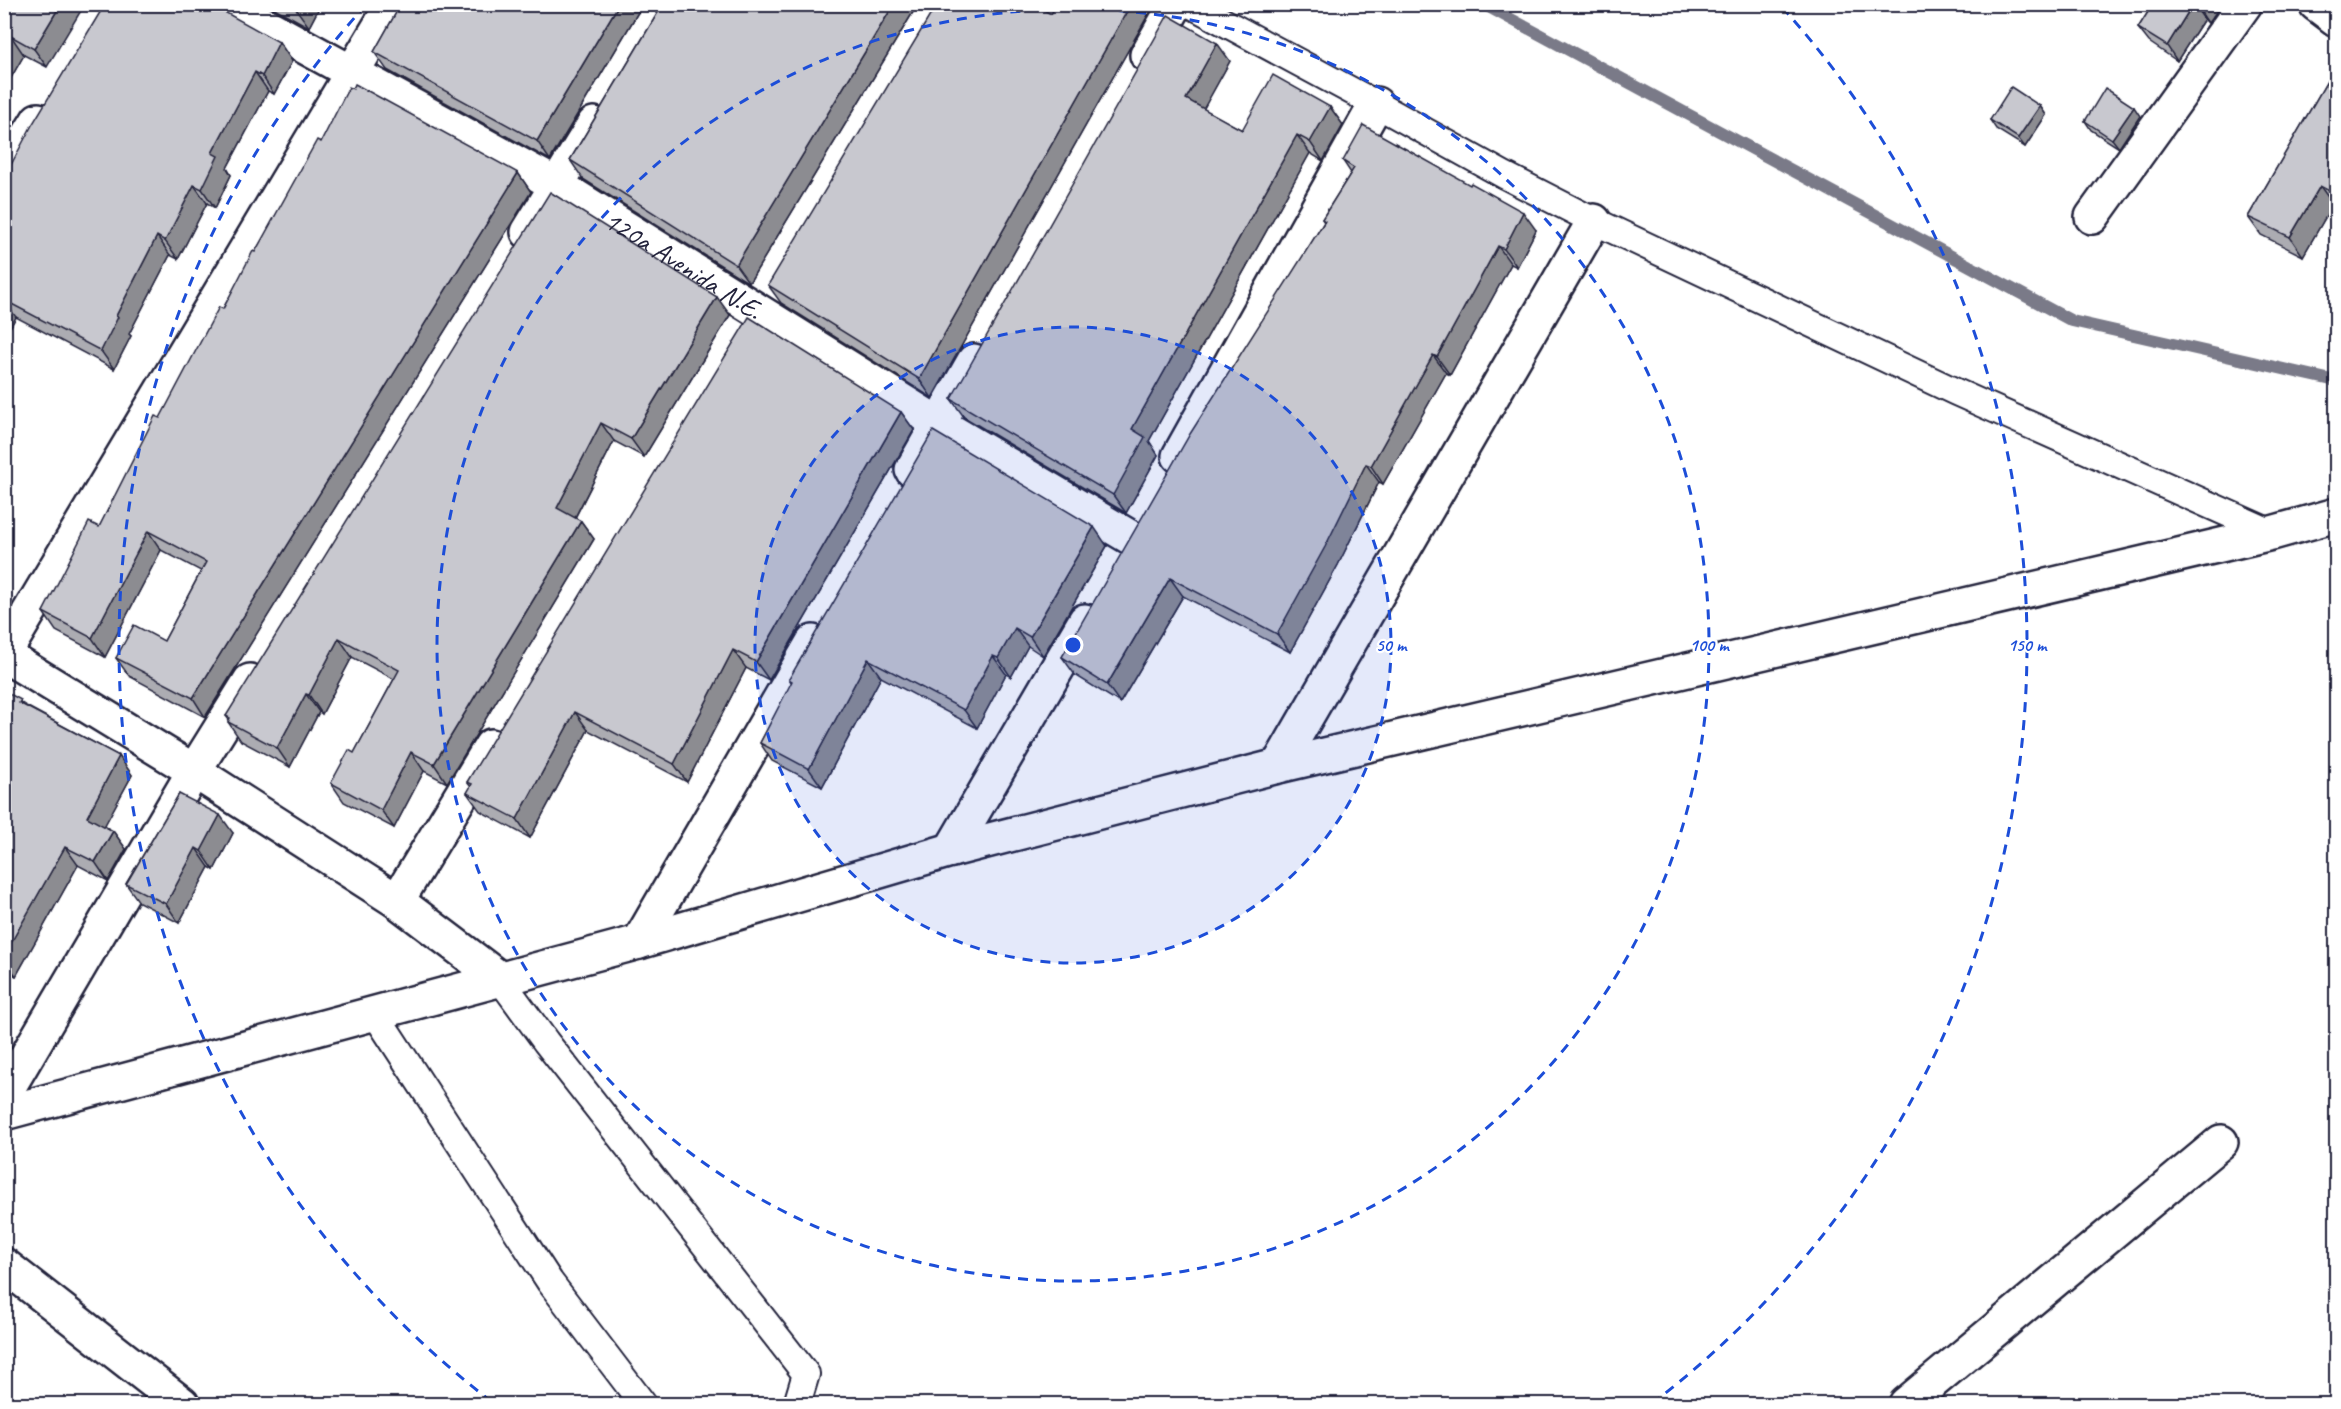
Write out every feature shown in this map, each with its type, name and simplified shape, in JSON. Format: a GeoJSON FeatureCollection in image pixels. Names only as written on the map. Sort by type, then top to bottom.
{"type":"FeatureCollection","features":[{"type":"Feature","properties":{"kind":"street","name":"120a Avenida N.E."},"geometry":{"type":"LineString","coordinates":[[227,4],[557,185],[939,424],[1139,528],[1115,569]]}},
{"type":"Feature","properties":{"kind":"street"},"geometry":{"type":"LineString","coordinates":[[393,4],[4,654],[194,771],[397,901],[500,979]]}},
{"type":"Feature","properties":{"kind":"street"},"geometry":{"type":"LineString","coordinates":[[1136,76],[1176,4]]}},
{"type":"Feature","properties":{"kind":"street"},"geometry":{"type":"LineString","coordinates":[[2092,218],[2245,4]]}},
{"type":"Feature","properties":{"kind":"street"},"geometry":{"type":"LineString","coordinates":[[2316,4],[2337,19]]}},
{"type":"Feature","properties":{"kind":"street"},"geometry":{"type":"LineString","coordinates":[[4,176],[53,95]]}},
{"type":"Feature","properties":{"kind":"street"},"geometry":{"type":"LineString","coordinates":[[514,256],[611,95]]}},
{"type":"Feature","properties":{"kind":"street"},"geometry":{"type":"LineString","coordinates":[[1162,487],[1376,104]]}},
{"type":"Feature","properties":{"kind":"street"},"geometry":{"type":"LineString","coordinates":[[1278,766],[1594,221]]}},
{"type":"Feature","properties":{"kind":"street"},"geometry":{"type":"LineString","coordinates":[[897,496],[991,332]]}},
{"type":"Feature","properties":{"kind":"street"},"geometry":{"type":"LineString","coordinates":[[4,1113],[639,942],[951,850],[1278,766],[2272,533],[2337,515]]}},
{"type":"Feature","properties":{"kind":"street"},"geometry":{"type":"LineString","coordinates":[[951,850],[1098,599]]}},
{"type":"Feature","properties":{"kind":"street"},"geometry":{"type":"LineString","coordinates":[[639,942],[825,621]]}},
{"type":"Feature","properties":{"kind":"street"},"geometry":{"type":"LineString","coordinates":[[4,1095],[194,771],[263,660]]}},
{"type":"Feature","properties":{"kind":"street"},"geometry":{"type":"LineString","coordinates":[[397,901],[508,718]]}},
{"type":"Feature","properties":{"kind":"street"},"geometry":{"type":"LineString","coordinates":[[1906,1404],[2221,1142]]}},
{"type":"Feature","properties":{"kind":"street"},"geometry":{"type":"LineString","coordinates":[[4,1265],[182,1404]]}},
{"type":"Feature","properties":{"kind":"lane"},"geometry":{"type":"LineString","coordinates":[[1190,4],[1503,175],[1594,221],[1956,392],[2272,533]]}},
{"type":"Feature","properties":{"kind":"lane"},"geometry":{"type":"LineString","coordinates":[[500,979],[546,1042],[806,1374],[797,1404]]}},
{"type":"Feature","properties":{"kind":"lane"},"geometry":{"type":"LineString","coordinates":[[374,1012],[550,1282],[643,1404]]}},
{"type":"Feature","properties":{"kind":"building"},"geometry":{"type":"Polygon","coordinates":[[[4,4],[61,4],[34,49],[11,36],[4,48],[4,4]]]}},
{"type":"Feature","properties":{"kind":"building"},"geometry":{"type":"Polygon","coordinates":[[[105,4],[210,4],[279,42],[262,76],[255,72],[212,153],[218,156],[202,189],[194,185],[165,241],[157,236],[116,316],[118,317],[101,351],[4,300],[4,178],[32,125],[105,4]]]}},
{"type":"Feature","properties":{"kind":"building"},"geometry":{"type":"Polygon","coordinates":[[[288,4],[298,4],[296,9],[288,4]]]}},
{"type":"Feature","properties":{"kind":"building"},"geometry":{"type":"Polygon","coordinates":[[[401,4],[619,4],[537,141],[374,52],[401,4]]]}},
{"type":"Feature","properties":{"kind":"building"},"geometry":{"type":"Polygon","coordinates":[[[663,4],[894,4],[736,265],[570,160],[663,4]]]}},
{"type":"Feature","properties":{"kind":"building"},"geometry":{"type":"Polygon","coordinates":[[[937,4],[1033,4],[1051,14],[1057,4],[1131,4],[919,379],[768,285],[937,4]]]}},
{"type":"Feature","properties":{"kind":"building"},"geometry":{"type":"Polygon","coordinates":[[[2153,4],[2193,4],[2167,46],[2138,28],[2153,4]]]}},
{"type":"Feature","properties":{"kind":"building"},"geometry":{"type":"Polygon","coordinates":[[[1168,15],[1217,43],[1186,99],[1242,130],[1273,75],[1330,107],[1310,142],[1297,135],[1132,429],[1145,437],[1113,495],[951,399],[1168,15]]]}},
{"type":"Feature","properties":{"kind":"building"},"geometry":{"type":"Polygon","coordinates":[[[2337,64],[2337,195],[2320,186],[2290,237],[2248,217],[2337,64]]]}},
{"type":"Feature","properties":{"kind":"building"},"geometry":{"type":"Polygon","coordinates":[[[355,84],[518,173],[193,698],[116,658],[134,625],[164,641],[206,562],[148,531],[92,638],[43,612],[89,522],[99,527],[155,416],[160,418],[219,307],[223,309],[253,251],[255,252],[317,140],[321,142],[349,87],[353,89],[355,84]]]}},
{"type":"Feature","properties":{"kind":"building"},"geometry":{"type":"Polygon","coordinates":[[[2011,87],[2040,106],[2018,138],[1990,120],[2011,87]]]}},
{"type":"Feature","properties":{"kind":"building"},"geometry":{"type":"Polygon","coordinates":[[[2105,88],[2134,107],[2112,139],[2085,121],[2105,88]]]}},
{"type":"Feature","properties":{"kind":"building"},"geometry":{"type":"Polygon","coordinates":[[[1363,125],[1523,212],[1504,249],[1498,246],[1437,357],[1433,355],[1371,466],[1366,464],[1325,547],[1277,634],[1170,578],[1107,685],[1062,657],[1190,434],[1325,221],[1322,219],[1354,168],[1343,161],[1363,125]]]}},
{"type":"Feature","properties":{"kind":"building"},"geometry":{"type":"Polygon","coordinates":[[[550,192],[717,297],[631,439],[601,423],[557,508],[581,521],[434,764],[411,752],[381,810],[331,783],[349,750],[354,753],[399,670],[339,638],[309,695],[306,694],[277,748],[228,722],[230,718],[226,716],[550,192]]]}},
{"type":"Feature","properties":{"kind":"building"},"geometry":{"type":"Polygon","coordinates":[[[749,317],[901,412],[756,662],[733,650],[674,764],[575,712],[517,819],[467,793],[472,784],[467,782],[749,317]]]}},
{"type":"Feature","properties":{"kind":"building"},"geometry":{"type":"Polygon","coordinates":[[[933,431],[1094,527],[1030,637],[1015,628],[998,658],[993,656],[964,710],[868,659],[809,769],[760,743],[792,681],[789,679],[933,431]]]}},
{"type":"Feature","properties":{"kind":"building"},"geometry":{"type":"Polygon","coordinates":[[[4,691],[21,700],[19,703],[119,756],[87,817],[113,831],[95,862],[65,847],[4,955],[4,691]]]}},
{"type":"Feature","properties":{"kind":"building"},"geometry":{"type":"Polygon","coordinates":[[[179,794],[220,815],[201,851],[196,848],[166,904],[126,884],[179,794]]]}},
{"type":"Feature","properties":{"kind":"waterway"},"geometry":{"type":"LineString","coordinates":[[1483,4],[2072,321],[2336,381]]}}]}
